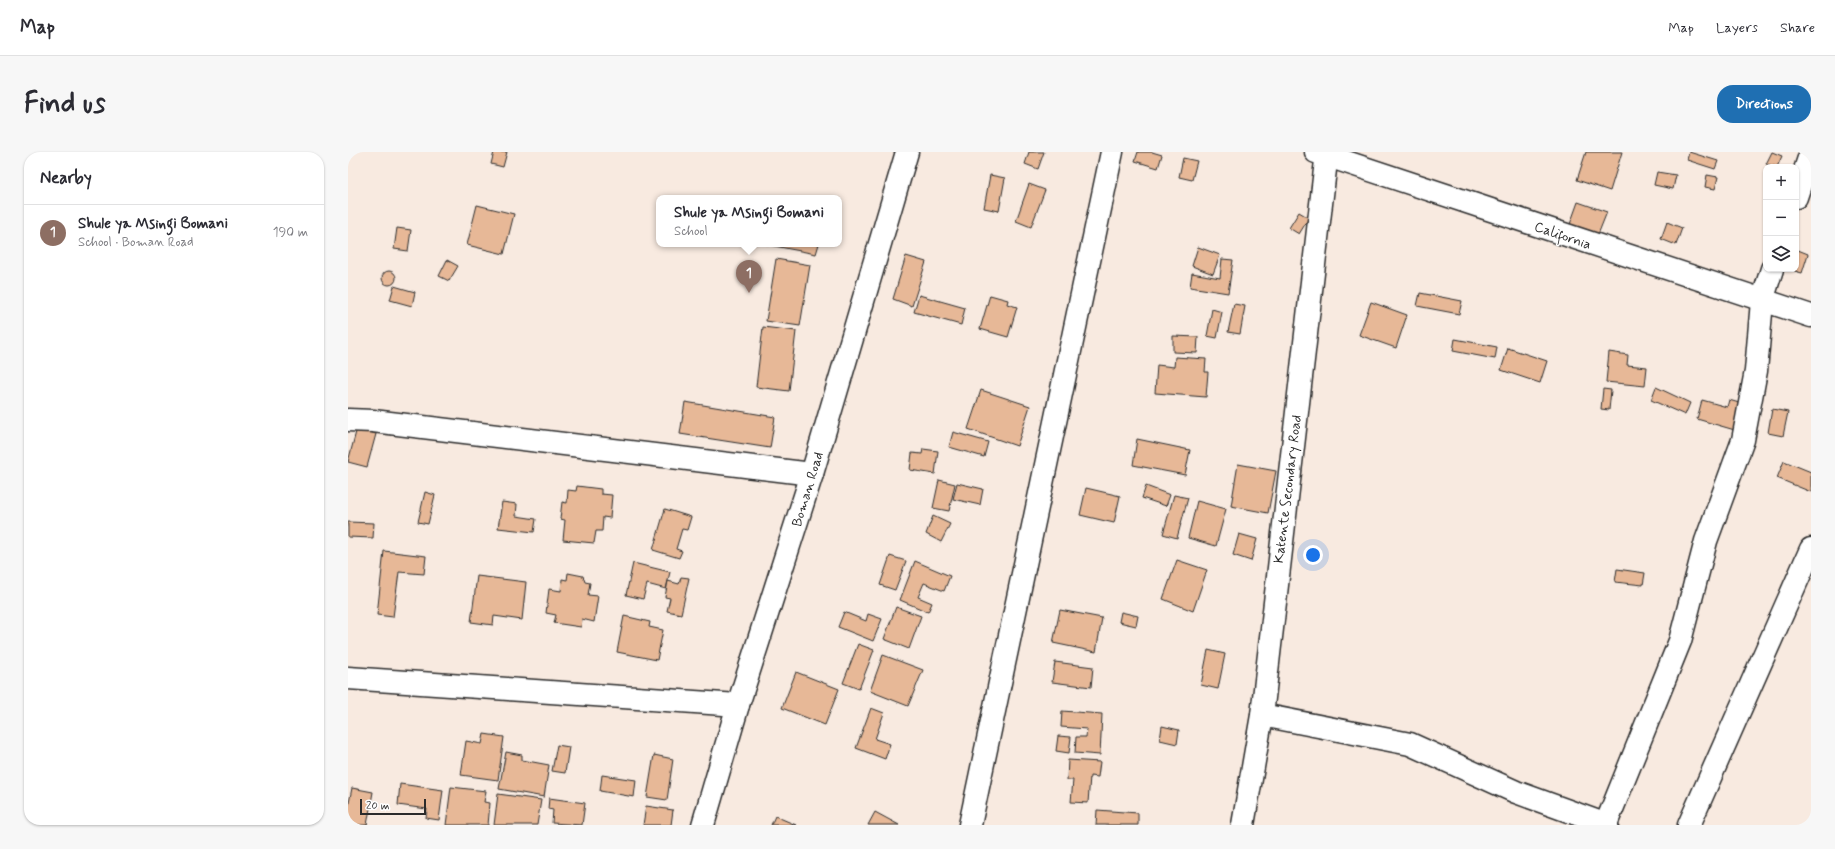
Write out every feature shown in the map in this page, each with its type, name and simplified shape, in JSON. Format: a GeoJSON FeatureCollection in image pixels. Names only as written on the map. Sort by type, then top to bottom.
{"type":"FeatureCollection","features":[{"type":"Feature","properties":{"kind":"street","name":"Boman Road"},"geometry":{"type":"LineString","coordinates":[[703,825],[738,705],[812,474],[907,152]]}},
{"type":"Feature","properties":{"kind":"street"},"geometry":{"type":"LineString","coordinates":[[970,825],[1112,152]]}},
{"type":"Feature","properties":{"kind":"street"},"geometry":{"type":"LineString","coordinates":[[1799,188],[1811,152]]}},
{"type":"Feature","properties":{"kind":"street","name":"California"},"geometry":{"type":"LineString","coordinates":[[1323,153],[1762,301],[1811,316]]}},
{"type":"Feature","properties":{"kind":"street","name":"Katente Secondary Road"},"geometry":{"type":"LineString","coordinates":[[1243,825],[1262,715],[1323,153]]}},
{"type":"Feature","properties":{"kind":"street"},"geometry":{"type":"LineString","coordinates":[[1262,715],[1410,744],[1516,792],[1607,825],[1680,641],[1706,540],[1743,440],[1756,371],[1762,301],[1771,272]]}},
{"type":"Feature","properties":{"kind":"street"},"geometry":{"type":"LineString","coordinates":[[348,420],[381,422],[812,474]]}},
{"type":"Feature","properties":{"kind":"street"},"geometry":{"type":"LineString","coordinates":[[1688,825],[1811,548]]}},
{"type":"Feature","properties":{"kind":"street"},"geometry":{"type":"LineString","coordinates":[[348,678],[738,705]]}},
{"type":"Feature","properties":{"kind":"building"},"geometry":{"type":"Polygon","coordinates":[[[494,152],[507,152],[503,167],[491,164],[494,152]]]}},
{"type":"Feature","properties":{"kind":"building"},"geometry":{"type":"Polygon","coordinates":[[[1029,152],[1044,152],[1038,169],[1025,164],[1029,152]]]}},
{"type":"Feature","properties":{"kind":"building"},"geometry":{"type":"Polygon","coordinates":[[[1138,152],[1152,152],[1162,155],[1158,168],[1135,161],[1138,152]]]}},
{"type":"Feature","properties":{"kind":"building"},"geometry":{"type":"Polygon","coordinates":[[[1586,152],[1622,152],[1610,191],[1577,180],[1586,152]]]}},
{"type":"Feature","properties":{"kind":"building"},"geometry":{"type":"Polygon","coordinates":[[[1689,152],[1718,161],[1715,169],[1687,160],[1689,152]]]}},
{"type":"Feature","properties":{"kind":"building"},"geometry":{"type":"Polygon","coordinates":[[[1772,152],[1782,156],[1778,164],[1766,164],[1772,152]]]}},
{"type":"Feature","properties":{"kind":"building"},"geometry":{"type":"Polygon","coordinates":[[[1183,158],[1197,161],[1192,180],[1179,177],[1183,158]]]}},
{"type":"Feature","properties":{"kind":"building"},"geometry":{"type":"Polygon","coordinates":[[[1657,172],[1676,175],[1673,189],[1654,185],[1657,172]]]}},
{"type":"Feature","properties":{"kind":"building"},"geometry":{"type":"Polygon","coordinates":[[[990,175],[1005,178],[999,211],[984,208],[990,175]]]}},
{"type":"Feature","properties":{"kind":"building"},"geometry":{"type":"Polygon","coordinates":[[[1707,175],[1718,177],[1715,189],[1705,187],[1707,175]]]}},
{"type":"Feature","properties":{"kind":"building"},"geometry":{"type":"Polygon","coordinates":[[[1029,184],[1045,190],[1031,227],[1016,221],[1029,184]]]}},
{"type":"Feature","properties":{"kind":"building"},"geometry":{"type":"Polygon","coordinates":[[[1578,202],[1607,212],[1597,237],[1569,227],[1578,202]]]}},
{"type":"Feature","properties":{"kind":"building"},"geometry":{"type":"Polygon","coordinates":[[[477,205],[514,214],[504,254],[467,245],[477,205]]]}},
{"type":"Feature","properties":{"kind":"building"},"geometry":{"type":"Polygon","coordinates":[[[1299,212],[1309,218],[1299,234],[1289,228],[1299,212]]]}},
{"type":"Feature","properties":{"kind":"building"},"geometry":{"type":"Polygon","coordinates":[[[1667,222],[1682,228],[1676,245],[1661,239],[1667,222]]]}},
{"type":"Feature","properties":{"kind":"building"},"geometry":{"type":"Polygon","coordinates":[[[397,228],[411,230],[408,251],[394,249],[397,228]]]}},
{"type":"Feature","properties":{"kind":"building"},"geometry":{"type":"Polygon","coordinates":[[[780,247],[818,247],[816,254],[780,247]]]}},
{"type":"Feature","properties":{"kind":"building"},"geometry":{"type":"Polygon","coordinates":[[[1198,247],[1220,255],[1213,274],[1192,266],[1198,247]]]}},
{"type":"Feature","properties":{"kind":"building"},"geometry":{"type":"Polygon","coordinates":[[[1799,250],[1808,254],[1802,273],[1798,272],[1799,250]]]}},
{"type":"Feature","properties":{"kind":"building"},"geometry":{"type":"Polygon","coordinates":[[[906,256],[926,262],[912,306],[893,299],[906,256]]]}},
{"type":"Feature","properties":{"kind":"building"},"geometry":{"type":"Polygon","coordinates":[[[776,259],[810,265],[800,326],[766,321],[776,259]]]}},
{"type":"Feature","properties":{"kind":"building"},"geometry":{"type":"Polygon","coordinates":[[[1222,259],[1233,260],[1228,293],[1190,287],[1192,273],[1220,278],[1222,259]]]}},
{"type":"Feature","properties":{"kind":"building"},"geometry":{"type":"Polygon","coordinates":[[[447,260],[458,266],[449,281],[439,276],[447,260]]]}},
{"type":"Feature","properties":{"kind":"building"},"geometry":{"type":"Polygon","coordinates":[[[386,271],[392,271],[396,275],[396,281],[392,285],[386,285],[382,281],[382,275],[386,271]]]}},
{"type":"Feature","properties":{"kind":"building"},"geometry":{"type":"Polygon","coordinates":[[[394,286],[415,292],[412,306],[390,300],[394,286]]]}},
{"type":"Feature","properties":{"kind":"building"},"geometry":{"type":"Polygon","coordinates":[[[1420,293],[1462,301],[1459,314],[1417,306],[1420,293]]]}},
{"type":"Feature","properties":{"kind":"building"},"geometry":{"type":"Polygon","coordinates":[[[919,295],[965,308],[961,325],[914,312],[919,295]]]}},
{"type":"Feature","properties":{"kind":"building"},"geometry":{"type":"Polygon","coordinates":[[[990,295],[1008,300],[1007,304],[1017,307],[1008,337],[980,329],[990,295]]]}},
{"type":"Feature","properties":{"kind":"building"},"geometry":{"type":"Polygon","coordinates":[[[1371,302],[1407,315],[1396,348],[1359,335],[1371,302]]]}},
{"type":"Feature","properties":{"kind":"building"},"geometry":{"type":"Polygon","coordinates":[[[1234,304],[1245,306],[1240,334],[1228,332],[1234,304]]]}},
{"type":"Feature","properties":{"kind":"building"},"geometry":{"type":"Polygon","coordinates":[[[1212,309],[1222,312],[1217,338],[1207,336],[1212,309]]]}},
{"type":"Feature","properties":{"kind":"building"},"geometry":{"type":"Polygon","coordinates":[[[763,327],[796,331],[789,391],[756,387],[763,327]]]}},
{"type":"Feature","properties":{"kind":"building"},"geometry":{"type":"Polygon","coordinates":[[[1173,336],[1198,337],[1197,353],[1173,352],[1173,336]]]}},
{"type":"Feature","properties":{"kind":"building"},"geometry":{"type":"Polygon","coordinates":[[[1455,339],[1497,347],[1495,359],[1453,351],[1455,339]]]}},
{"type":"Feature","properties":{"kind":"building"},"geometry":{"type":"Polygon","coordinates":[[[1508,348],[1547,361],[1540,383],[1501,370],[1508,348]]]}},
{"type":"Feature","properties":{"kind":"building"},"geometry":{"type":"Polygon","coordinates":[[[1609,352],[1628,355],[1627,365],[1647,367],[1645,386],[1606,382],[1609,352]]]}},
{"type":"Feature","properties":{"kind":"building"},"geometry":{"type":"Polygon","coordinates":[[[1175,357],[1206,359],[1205,372],[1208,372],[1206,397],[1155,393],[1157,365],[1174,367],[1175,357]]]}},
{"type":"Feature","properties":{"kind":"building"},"geometry":{"type":"Polygon","coordinates":[[[1656,387],[1690,403],[1685,415],[1651,400],[1656,387]]]}},
{"type":"Feature","properties":{"kind":"building"},"geometry":{"type":"Polygon","coordinates":[[[1603,389],[1611,390],[1609,410],[1601,409],[1603,389]]]}},
{"type":"Feature","properties":{"kind":"building"},"geometry":{"type":"Polygon","coordinates":[[[981,390],[1030,406],[1017,446],[968,429],[981,390]]]}},
{"type":"Feature","properties":{"kind":"building"},"geometry":{"type":"Polygon","coordinates":[[[1702,400],[1727,407],[1729,400],[1746,405],[1738,431],[1697,419],[1702,400]]]}},
{"type":"Feature","properties":{"kind":"building"},"geometry":{"type":"Polygon","coordinates":[[[685,402],[775,417],[770,448],[680,434],[685,402]]]}},
{"type":"Feature","properties":{"kind":"building"},"geometry":{"type":"Polygon","coordinates":[[[1772,409],[1788,412],[1783,436],[1768,433],[1772,409]]]}},
{"type":"Feature","properties":{"kind":"building"},"geometry":{"type":"Polygon","coordinates":[[[357,428],[376,434],[367,467],[348,462],[357,428]]]}},
{"type":"Feature","properties":{"kind":"building"},"geometry":{"type":"Polygon","coordinates":[[[953,432],[988,442],[984,457],[949,447],[953,432]]]}},
{"type":"Feature","properties":{"kind":"building"},"geometry":{"type":"Polygon","coordinates":[[[1137,439],[1190,450],[1185,475],[1133,465],[1137,439]]]}},
{"type":"Feature","properties":{"kind":"building"},"geometry":{"type":"Polygon","coordinates":[[[923,449],[938,451],[935,474],[910,470],[912,453],[922,454],[923,449]]]}},
{"type":"Feature","properties":{"kind":"building"},"geometry":{"type":"Polygon","coordinates":[[[1784,461],[1811,472],[1811,492],[1777,478],[1784,461]]]}},
{"type":"Feature","properties":{"kind":"building"},"geometry":{"type":"Polygon","coordinates":[[[1238,464],[1276,471],[1268,513],[1231,506],[1238,464]]]}},
{"type":"Feature","properties":{"kind":"building"},"geometry":{"type":"Polygon","coordinates":[[[939,480],[955,484],[949,511],[933,508],[939,480]]]}},
{"type":"Feature","properties":{"kind":"building"},"geometry":{"type":"Polygon","coordinates":[[[957,483],[983,489],[980,505],[953,499],[957,483]]]}},
{"type":"Feature","properties":{"kind":"building"},"geometry":{"type":"Polygon","coordinates":[[[577,486],[601,489],[601,494],[612,495],[610,518],[603,517],[602,531],[596,531],[594,543],[563,540],[565,520],[560,519],[562,502],[567,503],[568,490],[576,491],[577,486]]]}},
{"type":"Feature","properties":{"kind":"building"},"geometry":{"type":"Polygon","coordinates":[[[1146,486],[1170,495],[1166,506],[1142,498],[1146,486]]]}},
{"type":"Feature","properties":{"kind":"building"},"geometry":{"type":"Polygon","coordinates":[[[1086,488],[1120,496],[1114,523],[1080,515],[1086,488]]]}},
{"type":"Feature","properties":{"kind":"building"},"geometry":{"type":"Polygon","coordinates":[[[425,492],[435,495],[428,524],[418,522],[425,492]]]}},
{"type":"Feature","properties":{"kind":"building"},"geometry":{"type":"Polygon","coordinates":[[[1174,495],[1188,498],[1177,538],[1163,534],[1174,495]]]}},
{"type":"Feature","properties":{"kind":"building"},"geometry":{"type":"Polygon","coordinates":[[[1197,501],[1226,509],[1216,546],[1188,538],[1197,501]]]}},
{"type":"Feature","properties":{"kind":"building"},"geometry":{"type":"Polygon","coordinates":[[[502,502],[517,504],[516,516],[536,519],[534,532],[498,528],[502,502]]]}},
{"type":"Feature","properties":{"kind":"building"},"geometry":{"type":"Polygon","coordinates":[[[665,509],[691,517],[687,530],[682,529],[676,549],[682,551],[679,558],[653,550],[665,509]]]}},
{"type":"Feature","properties":{"kind":"building"},"geometry":{"type":"Polygon","coordinates":[[[933,516],[950,524],[941,542],[926,534],[933,516]]]}},
{"type":"Feature","properties":{"kind":"building"},"geometry":{"type":"Polygon","coordinates":[[[348,522],[374,523],[373,538],[348,537],[348,522]]]}},
{"type":"Feature","properties":{"kind":"building"},"geometry":{"type":"Polygon","coordinates":[[[1239,534],[1257,539],[1251,561],[1233,555],[1239,534]]]}},
{"type":"Feature","properties":{"kind":"building"},"geometry":{"type":"Polygon","coordinates":[[[384,551],[426,556],[424,574],[399,572],[393,617],[377,615],[384,551]]]}},
{"type":"Feature","properties":{"kind":"building"},"geometry":{"type":"Polygon","coordinates":[[[890,556],[906,561],[895,590],[880,585],[890,556]]]}},
{"type":"Feature","properties":{"kind":"building"},"geometry":{"type":"Polygon","coordinates":[[[1177,560],[1207,570],[1193,611],[1163,599],[1177,560]]]}},
{"type":"Feature","properties":{"kind":"building"},"geometry":{"type":"Polygon","coordinates":[[[915,561],[950,576],[944,591],[924,583],[918,597],[932,603],[928,612],[900,600],[915,561]]]}},
{"type":"Feature","properties":{"kind":"building"},"geometry":{"type":"Polygon","coordinates":[[[633,563],[670,572],[666,589],[647,584],[643,599],[626,595],[633,563]]]}},
{"type":"Feature","properties":{"kind":"building"},"geometry":{"type":"Polygon","coordinates":[[[1617,569],[1645,573],[1643,585],[1615,582],[1617,569]]]}},
{"type":"Feature","properties":{"kind":"building"},"geometry":{"type":"Polygon","coordinates":[[[568,573],[583,576],[585,582],[590,583],[588,595],[598,596],[594,622],[582,619],[581,627],[554,623],[556,615],[546,613],[549,589],[561,591],[562,579],[567,580],[568,573]]]}},
{"type":"Feature","properties":{"kind":"building"},"geometry":{"type":"Polygon","coordinates":[[[477,576],[526,582],[522,620],[494,616],[493,625],[471,622],[477,576]]]}},
{"type":"Feature","properties":{"kind":"building"},"geometry":{"type":"Polygon","coordinates":[[[681,577],[689,578],[681,614],[667,611],[670,598],[665,597],[668,581],[679,584],[681,577]]]}},
{"type":"Feature","properties":{"kind":"building"},"geometry":{"type":"Polygon","coordinates":[[[896,607],[921,616],[909,649],[884,639],[896,607]]]}},
{"type":"Feature","properties":{"kind":"building"},"geometry":{"type":"Polygon","coordinates":[[[1060,610],[1102,618],[1096,652],[1053,643],[1060,610]]]}},
{"type":"Feature","properties":{"kind":"building"},"geometry":{"type":"Polygon","coordinates":[[[844,612],[866,621],[868,614],[882,619],[873,641],[838,627],[844,612]]]}},
{"type":"Feature","properties":{"kind":"building"},"geometry":{"type":"Polygon","coordinates":[[[1121,612],[1138,616],[1136,626],[1119,622],[1121,612]]]}},
{"type":"Feature","properties":{"kind":"building"},"geometry":{"type":"Polygon","coordinates":[[[624,616],[650,622],[649,627],[663,630],[657,660],[617,652],[624,616]]]}},
{"type":"Feature","properties":{"kind":"building"},"geometry":{"type":"Polygon","coordinates":[[[858,644],[874,650],[859,689],[843,683],[858,644]]]}},
{"type":"Feature","properties":{"kind":"building"},"geometry":{"type":"Polygon","coordinates":[[[1208,650],[1225,654],[1218,689],[1201,685],[1208,650]]]}},
{"type":"Feature","properties":{"kind":"building"},"geometry":{"type":"Polygon","coordinates":[[[883,655],[923,670],[908,706],[870,691],[883,655]]]}},
{"type":"Feature","properties":{"kind":"building"},"geometry":{"type":"Polygon","coordinates":[[[1055,662],[1093,667],[1091,687],[1052,682],[1055,662]]]}},
{"type":"Feature","properties":{"kind":"building"},"geometry":{"type":"Polygon","coordinates":[[[796,672],[839,689],[825,725],[782,708],[796,672]]]}},
{"type":"Feature","properties":{"kind":"building"},"geometry":{"type":"Polygon","coordinates":[[[871,708],[884,713],[875,739],[890,744],[885,759],[856,748],[871,708]]]}},
{"type":"Feature","properties":{"kind":"building"},"geometry":{"type":"Polygon","coordinates":[[[1062,711],[1102,714],[1100,755],[1075,753],[1076,737],[1086,737],[1087,729],[1061,727],[1062,711]]]}},
{"type":"Feature","properties":{"kind":"building"},"geometry":{"type":"Polygon","coordinates":[[[1162,726],[1179,730],[1177,744],[1160,740],[1162,726]]]}},
{"type":"Feature","properties":{"kind":"building"},"geometry":{"type":"Polygon","coordinates":[[[484,734],[504,737],[498,780],[461,775],[466,741],[482,744],[484,734]]]}},
{"type":"Feature","properties":{"kind":"building"},"geometry":{"type":"Polygon","coordinates":[[[1058,736],[1071,737],[1069,753],[1056,751],[1058,736]]]}},
{"type":"Feature","properties":{"kind":"building"},"geometry":{"type":"Polygon","coordinates":[[[557,745],[569,747],[565,773],[552,771],[557,745]]]}},
{"type":"Feature","properties":{"kind":"building"},"geometry":{"type":"Polygon","coordinates":[[[506,752],[522,755],[522,760],[549,765],[544,797],[499,789],[506,752]]]}},
{"type":"Feature","properties":{"kind":"building"},"geometry":{"type":"Polygon","coordinates":[[[654,755],[673,759],[667,800],[647,797],[654,755]]]}},
{"type":"Feature","properties":{"kind":"building"},"geometry":{"type":"Polygon","coordinates":[[[1068,760],[1100,762],[1098,777],[1090,776],[1088,803],[1071,802],[1073,780],[1067,780],[1068,760]]]}},
{"type":"Feature","properties":{"kind":"building"},"geometry":{"type":"Polygon","coordinates":[[[602,775],[636,780],[634,797],[600,791],[602,775]]]}},
{"type":"Feature","properties":{"kind":"building"},"geometry":{"type":"Polygon","coordinates":[[[400,784],[443,790],[439,820],[426,818],[427,809],[398,805],[400,784]]]}},
{"type":"Feature","properties":{"kind":"building"},"geometry":{"type":"Polygon","coordinates":[[[451,787],[486,791],[484,802],[490,803],[488,825],[446,825],[451,787]]]}},
{"type":"Feature","properties":{"kind":"building"},"geometry":{"type":"Polygon","coordinates":[[[352,788],[373,792],[367,825],[348,825],[348,808],[352,788]]]}},
{"type":"Feature","properties":{"kind":"building"},"geometry":{"type":"Polygon","coordinates":[[[498,794],[541,800],[537,825],[494,825],[498,794]]]}},
{"type":"Feature","properties":{"kind":"building"},"geometry":{"type":"Polygon","coordinates":[[[549,798],[585,803],[582,825],[552,823],[553,810],[548,809],[549,798]]]}},
{"type":"Feature","properties":{"kind":"building"},"geometry":{"type":"Polygon","coordinates":[[[646,806],[673,810],[671,825],[643,825],[646,806]]]}},
{"type":"Feature","properties":{"kind":"building"},"geometry":{"type":"Polygon","coordinates":[[[1097,810],[1138,813],[1138,825],[1096,825],[1097,810]]]}},
{"type":"Feature","properties":{"kind":"building"},"geometry":{"type":"Polygon","coordinates":[[[875,812],[899,825],[868,825],[875,812]]]}},
{"type":"Feature","properties":{"kind":"building"},"geometry":{"type":"Polygon","coordinates":[[[775,816],[796,825],[771,825],[775,816]]]}},
{"type":"Feature","properties":{"kind":"place","name":"Shule ya Msingi Bomani"},"geometry":{"type":"Point","coordinates":[749,293]}}]}
